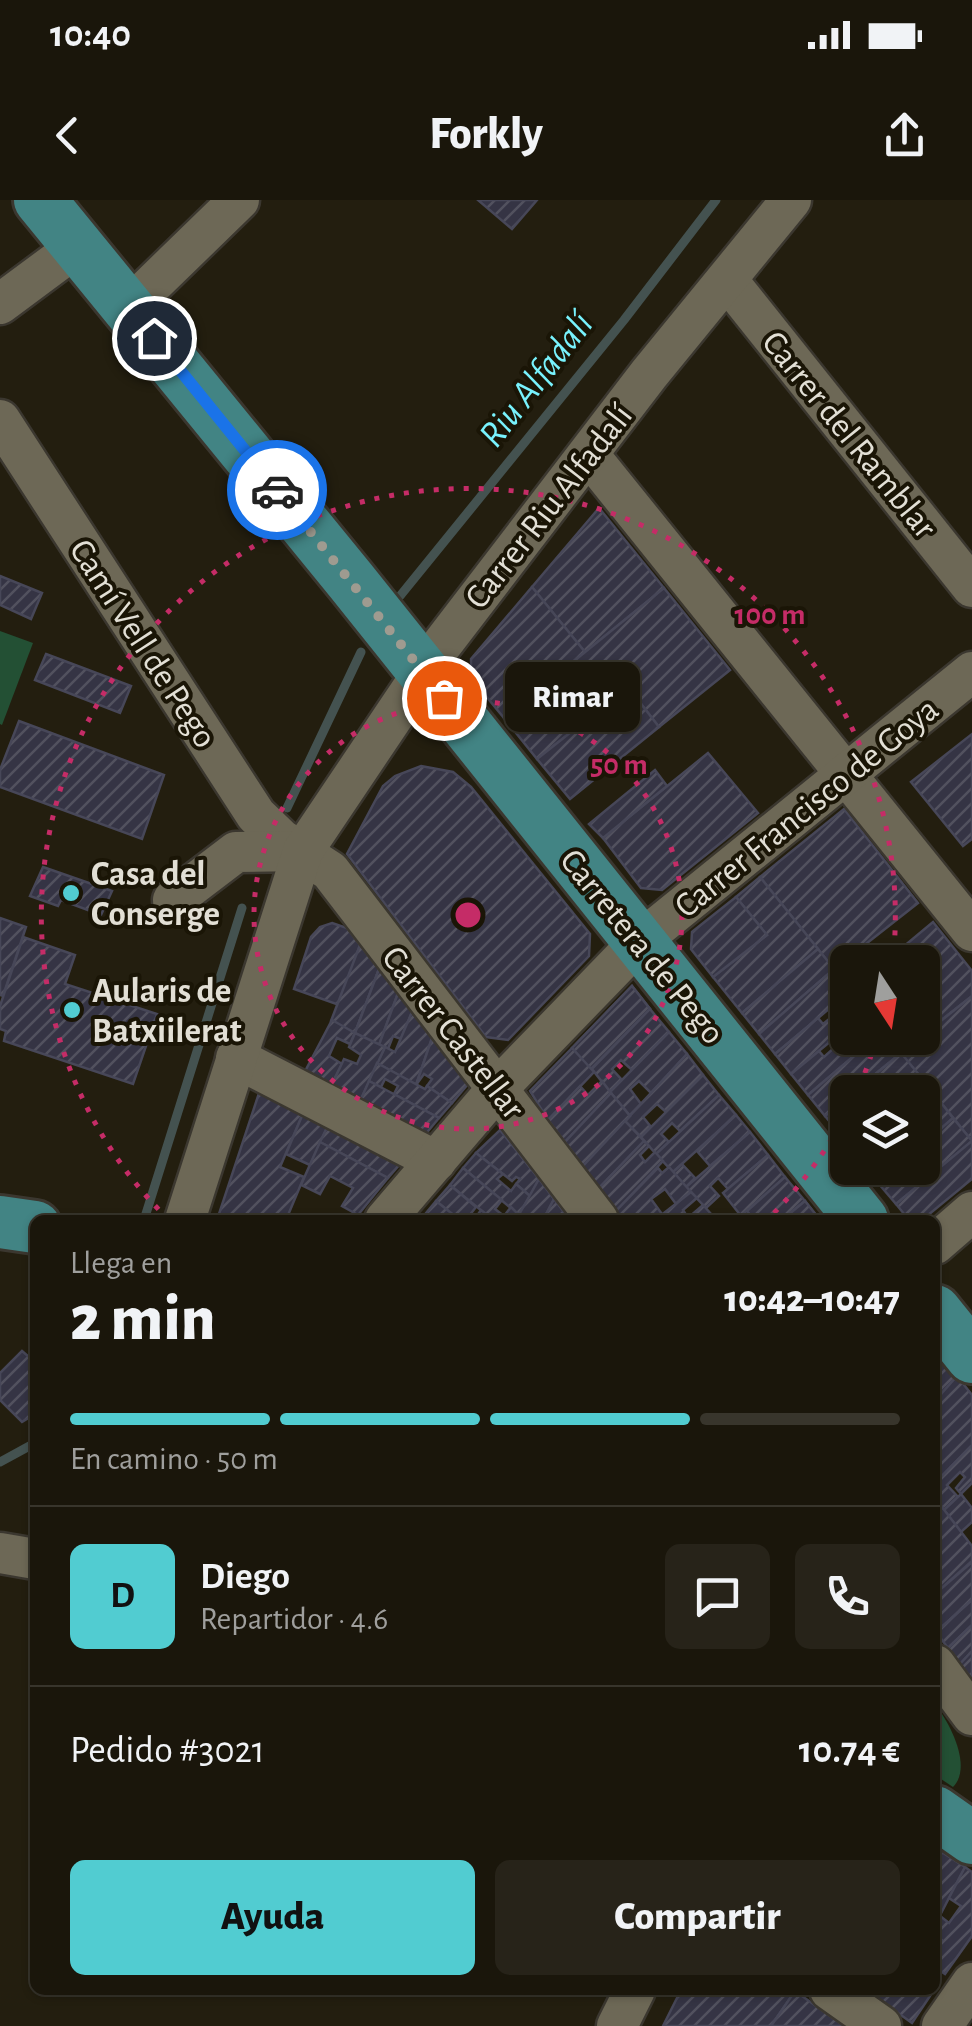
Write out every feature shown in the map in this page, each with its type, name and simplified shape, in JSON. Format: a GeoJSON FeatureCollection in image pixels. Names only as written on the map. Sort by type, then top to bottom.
{"type":"FeatureCollection","features":[{"type":"Feature","properties":{"kind":"main road"},"geometry":{"type":"LineString","coordinates":[[40,200],[423,672]]}},
{"type":"Feature","properties":{"kind":"main road","name":"Carretera de Pego"},"geometry":{"type":"LineString","coordinates":[[423,672],[858,1215]]}},
{"type":"Feature","properties":{"kind":"main road"},"geometry":{"type":"LineString","coordinates":[[0,1222],[30,1227]]}},
{"type":"Feature","properties":{"kind":"main road"},"geometry":{"type":"LineString","coordinates":[[940,1317],[972,1357]]}},
{"type":"Feature","properties":{"kind":"street"},"geometry":{"type":"LineString","coordinates":[[129,308],[239,200]]}},
{"type":"Feature","properties":{"kind":"street","name":"Carrer Riu Alfadalí"},"geometry":{"type":"LineString","coordinates":[[187,1215],[303,851],[440,646],[649,374],[791,200]]}},
{"type":"Feature","properties":{"kind":"street"},"geometry":{"type":"LineString","coordinates":[[7,284],[78,246]]}},
{"type":"Feature","properties":{"kind":"street","name":"Carrer del Ramblar"},"geometry":{"type":"LineString","coordinates":[[728,280],[972,586]]}},
{"type":"Feature","properties":{"kind":"street","name":"Camí Vell de Pego"},"geometry":{"type":"LineString","coordinates":[[0,420],[256,814],[281,839],[303,851]]}},
{"type":"Feature","properties":{"kind":"street"},"geometry":{"type":"LineString","coordinates":[[589,455],[972,931]]}},
{"type":"Feature","properties":{"kind":"street","name":"Carrer Francisco de Goya"},"geometry":{"type":"LineString","coordinates":[[389,1215],[497,1089],[640,941],[972,672]]}},
{"type":"Feature","properties":{"kind":"street"},"geometry":{"type":"LineString","coordinates":[[174,900],[224,844],[303,851]]}},
{"type":"Feature","properties":{"kind":"street","name":"Carrer Castellar"},"geometry":{"type":"LineString","coordinates":[[303,851],[330,871],[594,1215]]}},
{"type":"Feature","properties":{"kind":"street"},"geometry":{"type":"LineString","coordinates":[[236,1058],[436,1160]]}},
{"type":"Feature","properties":{"kind":"street"},"geometry":{"type":"LineString","coordinates":[[940,1240],[972,1212]]}},
{"type":"Feature","properties":{"kind":"street"},"geometry":{"type":"LineString","coordinates":[[0,1553],[30,1558]]}},
{"type":"Feature","properties":{"kind":"street"},"geometry":{"type":"LineString","coordinates":[[940,1672],[972,1714]]}},
{"type":"Feature","properties":{"kind":"street"},"geometry":{"type":"LineString","coordinates":[[942,2026],[972,1983]]}},
{"type":"Feature","properties":{"kind":"street"},"geometry":{"type":"LineString","coordinates":[[617,2026],[632,1995]]}},
{"type":"Feature","properties":{"kind":"street"},"geometry":{"type":"LineString","coordinates":[[837,1995],[881,2026]]}},
{"type":"Feature","properties":{"kind":"green space"},"geometry":{"type":"Polygon","coordinates":[[[0,631],[33,643],[2,725],[0,724],[0,631]]]}},
{"type":"Feature","properties":{"kind":"green space"},"geometry":{"type":"Polygon","coordinates":[[[940,1712],[960,1758],[961,1769],[953,1787],[940,1778],[940,1712]]]}},
{"type":"Feature","properties":{"kind":"building"},"geometry":{"type":"Polygon","coordinates":[[[478,200],[537,200],[512,229],[478,200]]]}},
{"type":"Feature","properties":{"kind":"building"},"geometry":{"type":"Polygon","coordinates":[[[599,508],[664,588],[585,652],[532,587],[599,508]]]}},
{"type":"Feature","properties":{"kind":"building"},"geometry":{"type":"Polygon","coordinates":[[[0,576],[42,593],[31,619],[0,605],[0,576]]]}},
{"type":"Feature","properties":{"kind":"building"},"geometry":{"type":"Polygon","coordinates":[[[532,587],[585,652],[504,718],[471,678],[471,659],[532,587]]]}},
{"type":"Feature","properties":{"kind":"building"},"geometry":{"type":"Polygon","coordinates":[[[664,588],[730,670],[659,727],[628,687],[537,759],[504,718],[664,588]]]}},
{"type":"Feature","properties":{"kind":"building"},"geometry":{"type":"Polygon","coordinates":[[[46,654],[131,686],[120,713],[35,680],[46,654]]]}},
{"type":"Feature","properties":{"kind":"building"},"geometry":{"type":"Polygon","coordinates":[[[628,687],[659,727],[570,799],[537,759],[628,687]]]}},
{"type":"Feature","properties":{"kind":"building"},"geometry":{"type":"Polygon","coordinates":[[[19,721],[164,775],[142,839],[0,787],[0,770],[19,721]]]}},
{"type":"Feature","properties":{"kind":"building"},"geometry":{"type":"Polygon","coordinates":[[[972,734],[972,839],[963,846],[911,782],[972,734]]]}},
{"type":"Feature","properties":{"kind":"building"},"geometry":{"type":"Polygon","coordinates":[[[708,753],[758,813],[662,890],[641,888],[603,838],[708,753]]]}},
{"type":"Feature","properties":{"kind":"building"},"geometry":{"type":"Polygon","coordinates":[[[421,766],[453,772],[471,787],[590,934],[589,956],[508,1040],[486,1037],[347,854],[383,786],[395,776],[421,766]]]}},
{"type":"Feature","properties":{"kind":"building"},"geometry":{"type":"Polygon","coordinates":[[[655,770],[667,786],[603,838],[589,824],[655,770]]]}},
{"type":"Feature","properties":{"kind":"building"},"geometry":{"type":"Polygon","coordinates":[[[844,809],[918,903],[865,945],[830,945],[830,964],[760,877],[844,809]]]}},
{"type":"Feature","properties":{"kind":"building","name":"Casa del Conserge"},"geometry":{"type":"Polygon","coordinates":[[[43,867],[112,891],[101,915],[61,900],[58,906],[30,896],[43,867]]]}},
{"type":"Feature","properties":{"kind":"building"},"geometry":{"type":"Polygon","coordinates":[[[760,877],[818,949],[742,1013],[713,977],[767,935],[736,897],[760,877]]]}},
{"type":"Feature","properties":{"kind":"building"},"geometry":{"type":"Polygon","coordinates":[[[736,897],[767,935],[713,977],[691,949],[692,932],[736,897]]]}},
{"type":"Feature","properties":{"kind":"building"},"geometry":{"type":"Polygon","coordinates":[[[0,918],[26,927],[3,996],[0,995],[0,918]]]}},
{"type":"Feature","properties":{"kind":"building"},"geometry":{"type":"Polygon","coordinates":[[[933,922],[972,971],[972,996],[940,1021],[940,945],[905,945],[933,922]]]}},
{"type":"Feature","properties":{"kind":"building"},"geometry":{"type":"Polygon","coordinates":[[[332,923],[347,928],[360,945],[339,1005],[294,989],[311,937],[320,927],[332,923]]]}},
{"type":"Feature","properties":{"kind":"building","name":"Aularis de Batxiilerat"},"geometry":{"type":"Polygon","coordinates":[[[23,937],[75,955],[65,984],[157,1014],[133,1084],[4,1041],[6,1031],[0,1029],[0,1006],[23,937]]]}},
{"type":"Feature","properties":{"kind":"building"},"geometry":{"type":"Polygon","coordinates":[[[360,945],[379,969],[355,1033],[331,1021],[360,945]]]}},
{"type":"Feature","properties":{"kind":"building"},"geometry":{"type":"Polygon","coordinates":[[[818,949],[830,964],[830,972],[759,1034],[742,1013],[818,949]]]}},
{"type":"Feature","properties":{"kind":"building"},"geometry":{"type":"Polygon","coordinates":[[[379,969],[398,993],[379,1045],[355,1033],[379,969]]]}},
{"type":"Feature","properties":{"kind":"building"},"geometry":{"type":"Polygon","coordinates":[[[379,969],[398,993],[379,1045],[355,1033],[379,969]]]}},
{"type":"Feature","properties":{"kind":"building"},"geometry":{"type":"Polygon","coordinates":[[[830,972],[830,1008],[775,1054],[759,1034],[830,972]]]}},
{"type":"Feature","properties":{"kind":"building"},"geometry":{"type":"Polygon","coordinates":[[[632,986],[650,1009],[590,1070],[572,1048],[632,986]]]}},
{"type":"Feature","properties":{"kind":"building"},"geometry":{"type":"Polygon","coordinates":[[[632,986],[650,1009],[590,1070],[572,1048],[632,986]]]}},
{"type":"Feature","properties":{"kind":"building"},"geometry":{"type":"Polygon","coordinates":[[[398,993],[412,1012],[401,1039],[393,1036],[388,1049],[379,1045],[398,993]]]}},
{"type":"Feature","properties":{"kind":"building"},"geometry":{"type":"Polygon","coordinates":[[[972,996],[972,1141],[940,1101],[940,1075],[919,1075],[903,1055],[940,1055],[940,1022],[972,996]]]}},
{"type":"Feature","properties":{"kind":"building"},"geometry":{"type":"Polygon","coordinates":[[[650,1009],[669,1032],[632,1070],[621,1060],[612,1069],[622,1080],[610,1092],[592,1069],[650,1009]]]}},
{"type":"Feature","properties":{"kind":"building"},"geometry":{"type":"Polygon","coordinates":[[[412,1012],[432,1038],[416,1085],[377,1063],[385,1047],[395,1052],[412,1012]]]}},
{"type":"Feature","properties":{"kind":"building"},"geometry":{"type":"Polygon","coordinates":[[[818,1018],[823,1024],[828,1020],[830,1042],[791,1074],[775,1054],[818,1018]]]}},
{"type":"Feature","properties":{"kind":"building"},"geometry":{"type":"Polygon","coordinates":[[[332,1020],[355,1033],[350,1044],[337,1038],[329,1056],[342,1064],[327,1093],[301,1079],[332,1020]]]}},
{"type":"Feature","properties":{"kind":"building"},"geometry":{"type":"Polygon","coordinates":[[[669,1032],[687,1054],[651,1093],[639,1081],[630,1089],[641,1104],[630,1116],[610,1092],[669,1032]]]}},
{"type":"Feature","properties":{"kind":"building"},"geometry":{"type":"Polygon","coordinates":[[[355,1033],[385,1047],[357,1108],[328,1093],[344,1059],[357,1064],[361,1055],[349,1047],[355,1033]]]}},
{"type":"Feature","properties":{"kind":"building"},"geometry":{"type":"Polygon","coordinates":[[[432,1038],[468,1084],[452,1103],[427,1086],[432,1079],[424,1074],[416,1085],[432,1038]]]}},
{"type":"Feature","properties":{"kind":"building"},"geometry":{"type":"Polygon","coordinates":[[[572,1048],[594,1072],[548,1120],[530,1091],[572,1048]]]}},
{"type":"Feature","properties":{"kind":"building"},"geometry":{"type":"Polygon","coordinates":[[[819,1051],[824,1057],[830,1052],[830,1055],[855,1055],[808,1095],[791,1074],[819,1051]]]}},
{"type":"Feature","properties":{"kind":"building"},"geometry":{"type":"Polygon","coordinates":[[[687,1054],[703,1075],[666,1112],[657,1104],[643,1117],[651,1127],[641,1137],[625,1121],[687,1054]]]}},
{"type":"Feature","properties":{"kind":"building"},"geometry":{"type":"Polygon","coordinates":[[[855,1055],[899,1055],[874,1075],[832,1075],[855,1055]]]}},
{"type":"Feature","properties":{"kind":"building"},"geometry":{"type":"Polygon","coordinates":[[[903,1055],[919,1075],[874,1075],[903,1055]]]}},
{"type":"Feature","properties":{"kind":"building"},"geometry":{"type":"Polygon","coordinates":[[[377,1063],[425,1089],[427,1086],[452,1103],[439,1118],[394,1094],[398,1086],[385,1079],[381,1087],[369,1081],[377,1063]]]}},
{"type":"Feature","properties":{"kind":"building"},"geometry":{"type":"Polygon","coordinates":[[[703,1075],[719,1095],[680,1131],[672,1123],[661,1134],[669,1142],[656,1154],[641,1137],[703,1075]]]}},
{"type":"Feature","properties":{"kind":"building"},"geometry":{"type":"Polygon","coordinates":[[[830,1076],[830,1112],[825,1116],[808,1095],[830,1076]]]}},
{"type":"Feature","properties":{"kind":"building"},"geometry":{"type":"Polygon","coordinates":[[[263,1081],[307,1104],[280,1167],[304,1177],[288,1215],[219,1215],[263,1081]]]}},
{"type":"Feature","properties":{"kind":"building"},"geometry":{"type":"Polygon","coordinates":[[[369,1081],[439,1118],[419,1142],[357,1108],[369,1081]]]}},
{"type":"Feature","properties":{"kind":"building"},"geometry":{"type":"Polygon","coordinates":[[[602,1081],[611,1093],[565,1142],[548,1120],[580,1086],[588,1095],[602,1081]]]}},
{"type":"Feature","properties":{"kind":"building"},"geometry":{"type":"Polygon","coordinates":[[[611,1093],[630,1116],[583,1166],[565,1142],[611,1093]]]}},
{"type":"Feature","properties":{"kind":"building"},"geometry":{"type":"Polygon","coordinates":[[[611,1093],[630,1116],[583,1166],[565,1142],[611,1093]]]}},
{"type":"Feature","properties":{"kind":"building"},"geometry":{"type":"Polygon","coordinates":[[[719,1095],[736,1115],[673,1172],[656,1154],[719,1095]]]}},
{"type":"Feature","properties":{"kind":"building"},"geometry":{"type":"Polygon","coordinates":[[[940,1101],[953,1118],[940,1129],[940,1101]]]}},
{"type":"Feature","properties":{"kind":"building"},"geometry":{"type":"Polygon","coordinates":[[[307,1104],[332,1117],[310,1165],[286,1154],[307,1104]]]}},
{"type":"Feature","properties":{"kind":"building"},"geometry":{"type":"Polygon","coordinates":[[[736,1115],[750,1132],[710,1166],[697,1151],[736,1115]]]}},
{"type":"Feature","properties":{"kind":"building"},"geometry":{"type":"Polygon","coordinates":[[[332,1117],[406,1157],[388,1178],[320,1142],[332,1117]]]}},
{"type":"Feature","properties":{"kind":"building"},"geometry":{"type":"Polygon","coordinates":[[[953,1118],[972,1141],[940,1168],[940,1129],[953,1118]]]}},
{"type":"Feature","properties":{"kind":"building"},"geometry":{"type":"Polygon","coordinates":[[[625,1121],[644,1141],[599,1188],[583,1166],[625,1121]]]}},
{"type":"Feature","properties":{"kind":"building"},"geometry":{"type":"Polygon","coordinates":[[[500,1130],[539,1179],[530,1196],[516,1184],[520,1179],[512,1181],[476,1153],[500,1130]]]}},
{"type":"Feature","properties":{"kind":"building"},"geometry":{"type":"Polygon","coordinates":[[[750,1132],[768,1155],[728,1189],[718,1178],[710,1186],[719,1196],[706,1208],[686,1187],[750,1132]]]}},
{"type":"Feature","properties":{"kind":"building"},"geometry":{"type":"Polygon","coordinates":[[[644,1141],[649,1146],[640,1155],[645,1162],[655,1152],[663,1161],[616,1211],[599,1188],[644,1141]]]}},
{"type":"Feature","properties":{"kind":"building"},"geometry":{"type":"Polygon","coordinates":[[[972,1141],[972,1179],[928,1215],[905,1215],[896,1204],[919,1185],[940,1185],[940,1168],[972,1141]]]}},
{"type":"Feature","properties":{"kind":"building"},"geometry":{"type":"Polygon","coordinates":[[[320,1142],[388,1178],[358,1215],[342,1206],[353,1188],[330,1176],[320,1194],[301,1185],[320,1142]]]}},
{"type":"Feature","properties":{"kind":"building"},"geometry":{"type":"Polygon","coordinates":[[[476,1153],[503,1174],[497,1179],[511,1191],[516,1184],[530,1196],[519,1215],[463,1168],[476,1153]]]}},
{"type":"Feature","properties":{"kind":"building"},"geometry":{"type":"Polygon","coordinates":[[[768,1155],[785,1177],[742,1215],[723,1193],[768,1155]]]}},
{"type":"Feature","properties":{"kind":"building"},"geometry":{"type":"Polygon","coordinates":[[[682,1164],[695,1178],[686,1187],[673,1172],[682,1164]]]}},
{"type":"Feature","properties":{"kind":"building"},"geometry":{"type":"Polygon","coordinates":[[[669,1167],[691,1192],[676,1204],[665,1189],[651,1199],[661,1215],[619,1215],[616,1211],[658,1168],[662,1173],[669,1167]]]}},
{"type":"Feature","properties":{"kind":"building"},"geometry":{"type":"Polygon","coordinates":[[[463,1168],[502,1200],[495,1209],[503,1215],[487,1215],[450,1185],[463,1168]]]}},
{"type":"Feature","properties":{"kind":"building"},"geometry":{"type":"Polygon","coordinates":[[[785,1177],[805,1201],[787,1215],[751,1215],[747,1211],[785,1177]]]}},
{"type":"Feature","properties":{"kind":"building"},"geometry":{"type":"Polygon","coordinates":[[[539,1179],[554,1199],[546,1215],[519,1215],[539,1179]]]}},
{"type":"Feature","properties":{"kind":"building"},"geometry":{"type":"Polygon","coordinates":[[[450,1185],[476,1207],[470,1215],[453,1215],[436,1201],[450,1185]]]}},
{"type":"Feature","properties":{"kind":"building"},"geometry":{"type":"Polygon","coordinates":[[[880,1185],[919,1185],[896,1204],[880,1185]]]}},
{"type":"Feature","properties":{"kind":"building"},"geometry":{"type":"Polygon","coordinates":[[[691,1192],[697,1198],[683,1210],[686,1215],[661,1215],[691,1192]]]}},
{"type":"Feature","properties":{"kind":"building"},"geometry":{"type":"Polygon","coordinates":[[[554,1199],[566,1215],[546,1215],[554,1199]]]}},
{"type":"Feature","properties":{"kind":"building"},"geometry":{"type":"Polygon","coordinates":[[[436,1201],[454,1215],[424,1215],[436,1201]]]}},
{"type":"Feature","properties":{"kind":"building"},"geometry":{"type":"Polygon","coordinates":[[[805,1201],[816,1215],[788,1215],[805,1201]]]}},
{"type":"Feature","properties":{"kind":"building"},"geometry":{"type":"Polygon","coordinates":[[[805,1201],[816,1215],[788,1215],[805,1201]]]}},
{"type":"Feature","properties":{"kind":"building"},"geometry":{"type":"Polygon","coordinates":[[[703,1205],[712,1215],[691,1215],[703,1205]]]}},
{"type":"Feature","properties":{"kind":"building"},"geometry":{"type":"Polygon","coordinates":[[[22,1351],[30,1358],[30,1417],[22,1422],[0,1400],[0,1373],[22,1351]]]}},
{"type":"Feature","properties":{"kind":"building"},"geometry":{"type":"Polygon","coordinates":[[[940,1356],[957,1376],[940,1395],[940,1356]]]}},
{"type":"Feature","properties":{"kind":"building"},"geometry":{"type":"Polygon","coordinates":[[[957,1376],[972,1395],[972,1445],[940,1478],[940,1395],[957,1376]]]}},
{"type":"Feature","properties":{"kind":"building"},"geometry":{"type":"Polygon","coordinates":[[[972,1445],[972,1483],[961,1494],[956,1488],[965,1477],[960,1472],[947,1485],[958,1497],[944,1510],[940,1505],[940,1478],[972,1445]]]}},
{"type":"Feature","properties":{"kind":"building"},"geometry":{"type":"Polygon","coordinates":[[[961,1494],[972,1508],[972,1522],[961,1532],[944,1510],[961,1494]]]}},
{"type":"Feature","properties":{"kind":"building"},"geometry":{"type":"Polygon","coordinates":[[[940,1504],[972,1546],[972,1561],[940,1590],[940,1504]]]}},
{"type":"Feature","properties":{"kind":"building"},"geometry":{"type":"Polygon","coordinates":[[[972,1562],[972,1600],[940,1628],[940,1590],[972,1562]]]}},
{"type":"Feature","properties":{"kind":"building"},"geometry":{"type":"Polygon","coordinates":[[[972,1600],[972,1625],[948,1648],[940,1637],[940,1628],[972,1600]]]}},
{"type":"Feature","properties":{"kind":"building"},"geometry":{"type":"Polygon","coordinates":[[[972,1625],[972,1651],[960,1664],[948,1648],[972,1625]]]}},
{"type":"Feature","properties":{"kind":"building"},"geometry":{"type":"Polygon","coordinates":[[[972,1651],[972,1679],[960,1664],[972,1651]]]}},
{"type":"Feature","properties":{"kind":"building"},"geometry":{"type":"Polygon","coordinates":[[[940,1851],[965,1867],[940,1915],[940,1851]]]}},
{"type":"Feature","properties":{"kind":"building"},"geometry":{"type":"Polygon","coordinates":[[[965,1867],[972,1872],[972,1936],[945,1974],[940,1970],[940,1916],[949,1923],[961,1906],[949,1898],[965,1867]]]}},
{"type":"Feature","properties":{"kind":"building"},"geometry":{"type":"Polygon","coordinates":[[[678,1995],[792,1995],[771,2026],[663,2026],[678,1995]]]}},
{"type":"Feature","properties":{"kind":"building"},"geometry":{"type":"Polygon","coordinates":[[[792,1995],[801,1995],[844,2026],[771,2026],[792,1995]]]}},
{"type":"Feature","properties":{"kind":"building"},"geometry":{"type":"Polygon","coordinates":[[[873,1995],[931,1995],[912,2023],[873,1995]]]}},
{"type":"Feature","properties":{"kind":"waterway","name":"Riu Alfadalí"},"geometry":{"type":"LineString","coordinates":[[400,596],[716,200]]}},
{"type":"Feature","properties":{"kind":"waterway","name":"Riu Alfadalí"},"geometry":{"type":"LineString","coordinates":[[287,808],[361,652]]}},
{"type":"Feature","properties":{"kind":"waterway","name":"Riu Alfadalí"},"geometry":{"type":"LineString","coordinates":[[146,1215],[242,908]]}},
{"type":"Feature","properties":{"kind":"waterway","name":"Riu Alfadalí"},"geometry":{"type":"LineString","coordinates":[[0,1462],[30,1446]]}},
{"type":"Feature","properties":{"kind":"way so far"},"geometry":{"type":"LineString","coordinates":[[277,490],[444,698]]}},
{"type":"Feature","properties":{"kind":"place","name":"Rimar"},"geometry":{"type":"Point","coordinates":[444,698]}},
{"type":"Feature","properties":{"kind":"place","name":"Casa del Conserge"},"geometry":{"type":"Point","coordinates":[71,893]}},
{"type":"Feature","properties":{"kind":"place","name":"Aularis de Batxiilerat"},"geometry":{"type":"Point","coordinates":[72,1010]}},
{"type":"Feature","properties":{"kind":"route"},"geometry":{"type":"LineString","coordinates":[[154,338],[277,490]]}}]}
